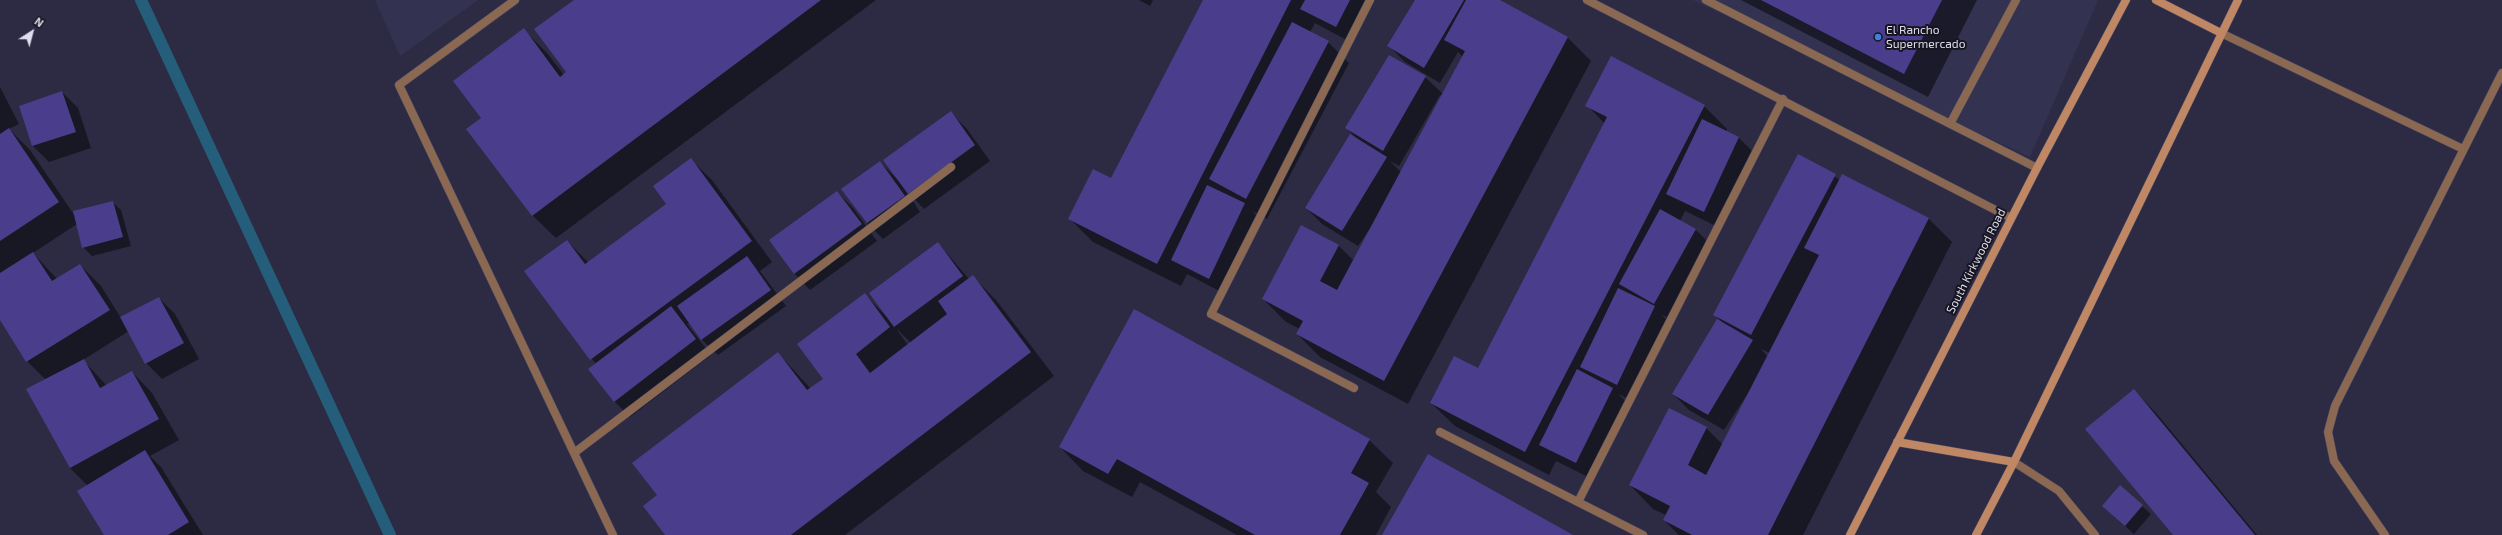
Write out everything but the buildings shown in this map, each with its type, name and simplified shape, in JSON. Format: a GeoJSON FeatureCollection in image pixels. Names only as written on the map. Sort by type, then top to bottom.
{"type":"FeatureCollection","features":[{"type":"Feature","properties":{"kind":"main road","name":"South Kirkwood Road"},"geometry":{"type":"LineString","coordinates":[[1850,535],[2036,168],[2126,0]]}},
{"type":"Feature","properties":{"kind":"main road"},"geometry":{"type":"LineString","coordinates":[[2156,0],[2221,33]]}},
{"type":"Feature","properties":{"kind":"main road"},"geometry":{"type":"LineString","coordinates":[[1976,535],[2014,462],[2238,0]]}},
{"type":"Feature","properties":{"kind":"main road"},"geometry":{"type":"LineString","coordinates":[[1897,442],[2014,462]]}},
{"type":"Feature","properties":{"kind":"lane"},"geometry":{"type":"LineString","coordinates":[[515,0],[399,85],[614,535]]}},
{"type":"Feature","properties":{"kind":"lane"},"geometry":{"type":"LineString","coordinates":[[1354,388],[1211,314],[1370,0]]}},
{"type":"Feature","properties":{"kind":"lane"},"geometry":{"type":"LineString","coordinates":[[1587,0],[1783,99],[2011,218]]}},
{"type":"Feature","properties":{"kind":"lane"},"geometry":{"type":"LineString","coordinates":[[1706,0],[2036,168]]}},
{"type":"Feature","properties":{"kind":"lane"},"geometry":{"type":"LineString","coordinates":[[1950,124],[2016,0]]}},
{"type":"Feature","properties":{"kind":"lane"},"geometry":{"type":"LineString","coordinates":[[2221,33],[2462,150]]}},
{"type":"Feature","properties":{"kind":"lane"},"geometry":{"type":"LineString","coordinates":[[2385,535],[2334,461],[2328,432],[2335,406],[2462,150],[2502,73]]}},
{"type":"Feature","properties":{"kind":"lane"},"geometry":{"type":"LineString","coordinates":[[1578,502],[1783,99]]}},
{"type":"Feature","properties":{"kind":"lane"},"geometry":{"type":"LineString","coordinates":[[574,453],[951,167]]}},
{"type":"Feature","properties":{"kind":"lane"},"geometry":{"type":"LineString","coordinates":[[1440,432],[1643,535]]}},
{"type":"Feature","properties":{"kind":"lane"},"geometry":{"type":"LineString","coordinates":[[2014,462],[2060,491],[2095,535]]}},
{"type":"Feature","properties":{"kind":"shaded area"},"geometry":{"type":"Polygon","coordinates":[[[375,0],[478,0],[400,56],[375,0]]]}},
{"type":"Feature","properties":{"kind":"shaded area"},"geometry":{"type":"Polygon","coordinates":[[[1693,0],[2098,0],[2030,157],[1693,0]]]}},
{"type":"Feature","properties":{"kind":"waterway"},"geometry":{"type":"LineString","coordinates":[[141,0],[390,535]]}},
{"type":"Feature","properties":{"kind":"place","name":"El Rancho Supermercado"},"geometry":{"type":"Point","coordinates":[1878,37]}}]}
